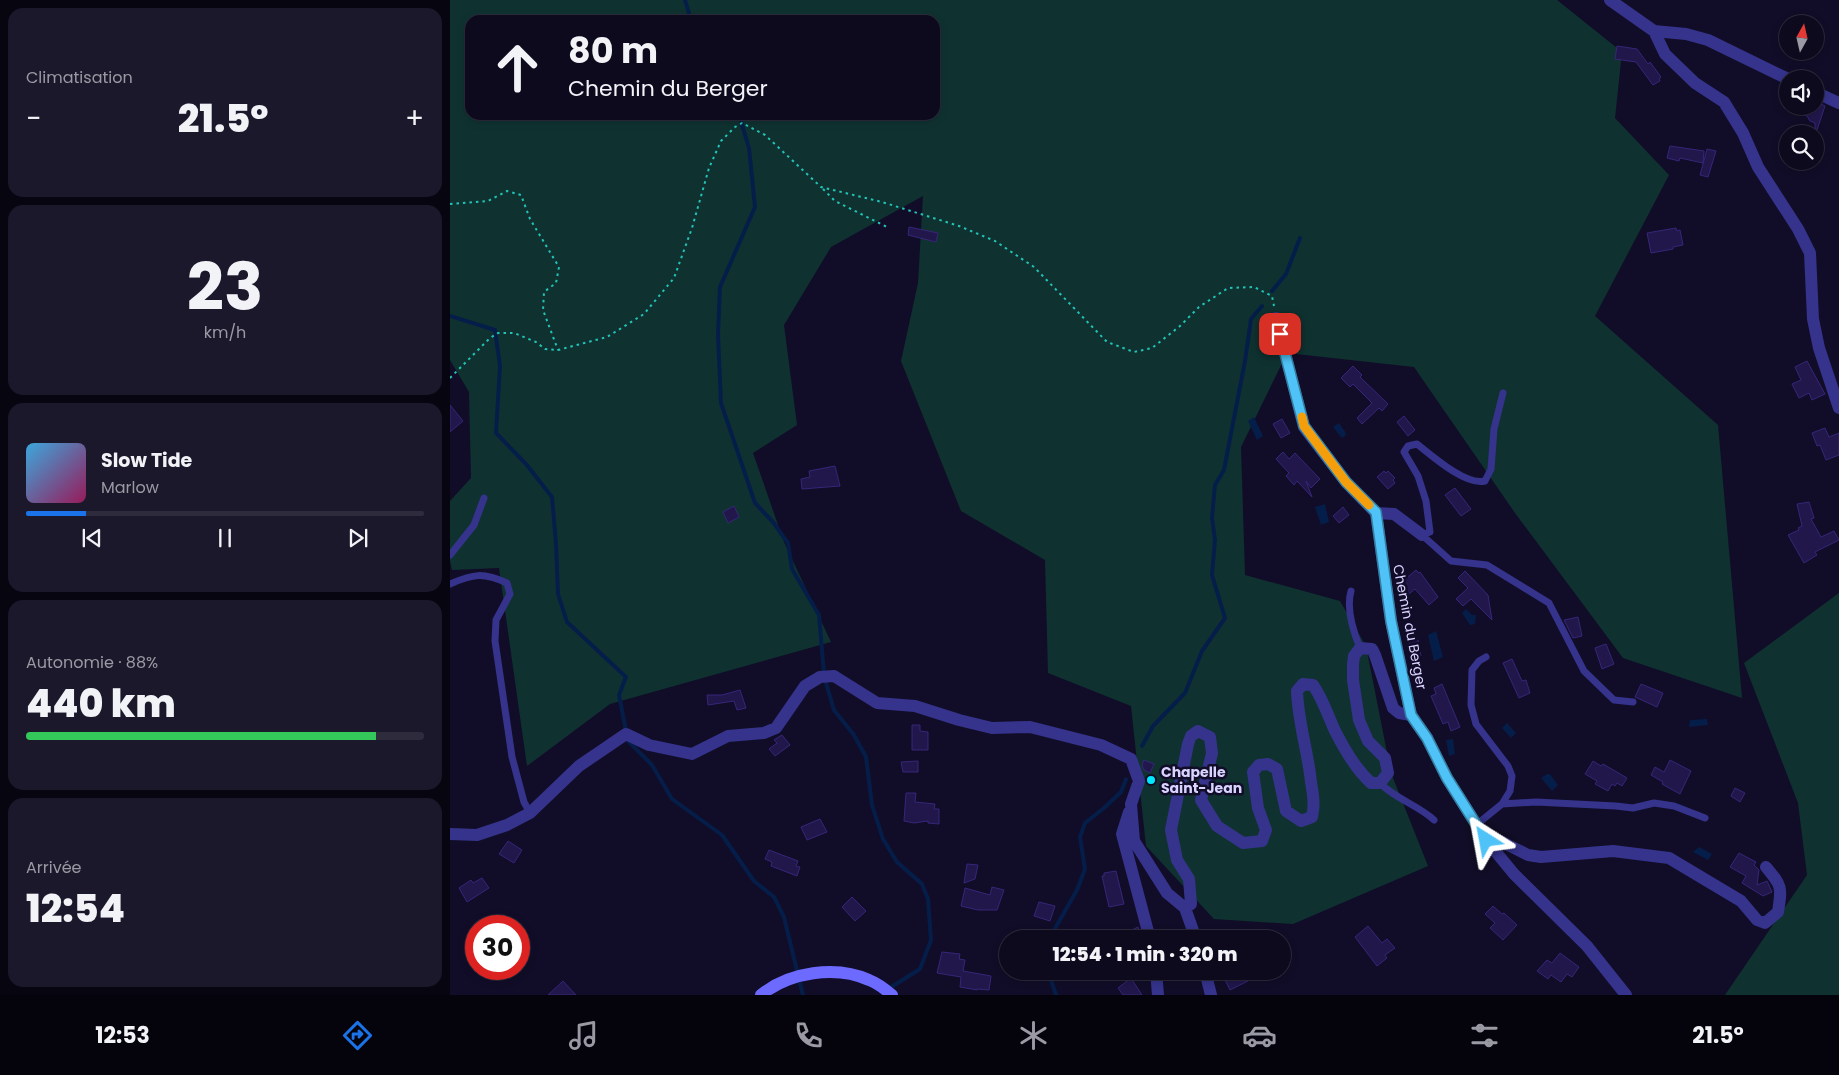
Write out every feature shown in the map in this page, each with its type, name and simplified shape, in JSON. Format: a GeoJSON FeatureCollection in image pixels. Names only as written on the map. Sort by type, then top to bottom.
{"type":"FeatureCollection","features":[{"type":"Feature","properties":{"kind":"main road"},"geometry":{"type":"LineString","coordinates":[[761,995],[791,978],[826,972],[853,975],[868,980],[892,995]]}},
{"type":"Feature","properties":{"kind":"street"},"geometry":{"type":"LineString","coordinates":[[1610,0],[1654,31],[1665,54],[1695,83],[1724,102],[1743,133],[1758,167],[1798,229],[1810,253],[1813,319],[1819,348],[1839,408]]}},
{"type":"Feature","properties":{"kind":"street"},"geometry":{"type":"LineString","coordinates":[[1654,31],[1686,34],[1708,40],[1779,75]]}},
{"type":"Feature","properties":{"kind":"street"},"geometry":{"type":"LineString","coordinates":[[1824,96],[1839,103]]}},
{"type":"Feature","properties":{"kind":"street"},"geometry":{"type":"LineString","coordinates":[[1276,318],[1304,426],[1346,482],[1376,512],[1394,514],[1422,535]]}},
{"type":"Feature","properties":{"kind":"street","name":"Chemin du Berger"},"geometry":{"type":"LineString","coordinates":[[1376,512],[1391,621],[1411,715]]}},
{"type":"Feature","properties":{"kind":"street"},"geometry":{"type":"LineString","coordinates":[[1185,908],[1191,904],[1188,879],[1177,860],[1171,830],[1188,744],[1192,736],[1198,731],[1210,737],[1212,753],[1201,800],[1217,826],[1243,843],[1262,841],[1266,830],[1258,808],[1253,772],[1259,765],[1268,764],[1277,769],[1286,811],[1302,821],[1312,817],[1314,808],[1309,766],[1298,707],[1297,691],[1303,684],[1314,685],[1336,732],[1357,770],[1370,783],[1380,783],[1388,773],[1385,758],[1368,741],[1359,720],[1353,665],[1354,656],[1360,648],[1372,649],[1376,655],[1394,708],[1399,713],[1411,715],[1427,738],[1447,778],[1486,840],[1514,874],[1587,946],[1626,995]]}},
{"type":"Feature","properties":{"kind":"street"},"geometry":{"type":"LineString","coordinates":[[450,834],[477,835],[507,825],[530,813],[579,766],[624,734],[632,735],[649,746],[692,754],[728,736],[764,733],[776,728],[805,686],[820,677],[834,676],[877,704],[915,706],[992,728],[1030,727],[1101,746],[1131,759],[1139,781],[1122,834],[1148,930]]}},
{"type":"Feature","properties":{"kind":"street"},"geometry":{"type":"LineString","coordinates":[[1131,804],[1134,841],[1148,866],[1167,893],[1185,908],[1193,930]]}},
{"type":"Feature","properties":{"kind":"street"},"geometry":{"type":"LineString","coordinates":[[1486,840],[1498,840],[1528,855],[1541,857],[1613,851],[1669,858],[1741,901],[1757,920],[1765,923],[1778,912],[1781,891],[1776,879],[1766,867]]}},
{"type":"Feature","properties":{"kind":"street"},"geometry":{"type":"LineString","coordinates":[[1157,980],[1158,995]]}},
{"type":"Feature","properties":{"kind":"lane"},"geometry":{"type":"LineString","coordinates":[[1276,318],[1292,330]]}},
{"type":"Feature","properties":{"kind":"lane"},"geometry":{"type":"LineString","coordinates":[[1503,393],[1494,429],[1491,469],[1485,481],[1473,482],[1458,474],[1416,444],[1408,446],[1404,452],[1418,476],[1426,500],[1430,532],[1422,535],[1452,561],[1487,565],[1549,603],[1584,671],[1614,700],[1633,702]]}},
{"type":"Feature","properties":{"kind":"lane"},"geometry":{"type":"LineString","coordinates":[[450,555],[474,525],[484,498]]}},
{"type":"Feature","properties":{"kind":"lane"},"geometry":{"type":"LineString","coordinates":[[450,584],[473,576],[492,576],[507,583],[510,594],[496,620],[495,641],[512,757],[524,802],[530,813]]}},
{"type":"Feature","properties":{"kind":"lane"},"geometry":{"type":"LineString","coordinates":[[1351,591],[1349,600],[1354,635],[1360,648]]}},
{"type":"Feature","properties":{"kind":"lane"},"geometry":{"type":"LineString","coordinates":[[1476,825],[1502,804],[1510,791],[1512,776],[1508,766],[1476,724],[1471,705],[1472,670],[1479,661],[1486,657]]}},
{"type":"Feature","properties":{"kind":"lane"},"geometry":{"type":"LineString","coordinates":[[1380,783],[1388,791],[1426,813],[1434,820]]}},
{"type":"Feature","properties":{"kind":"lane"},"geometry":{"type":"LineString","coordinates":[[1502,804],[1536,802],[1633,808],[1654,803],[1674,806],[1705,818]]}},
{"type":"Feature","properties":{"kind":"path"},"geometry":{"type":"LineString","coordinates":[[450,378],[490,338],[498,333],[514,333],[536,342],[545,349],[558,350],[607,337],[644,314],[674,278],[692,228],[709,168],[722,141],[735,127],[742,123],[765,135],[835,201],[889,228]]}},
{"type":"Feature","properties":{"kind":"path"},"geometry":{"type":"LineString","coordinates":[[821,187],[882,202],[959,226],[995,241],[1034,267],[1107,342],[1134,352],[1152,348],[1180,326],[1199,306],[1228,288],[1254,287],[1272,296],[1276,318]]}},
{"type":"Feature","properties":{"kind":"path"},"geometry":{"type":"LineString","coordinates":[[450,204],[488,201],[507,191],[521,195],[530,219],[559,267],[556,283],[544,292],[543,310],[558,350]]}},
{"type":"Feature","properties":{"kind":"green space"},"geometry":{"type":"Polygon","coordinates":[[[450,0],[1557,0],[1622,52],[1615,118],[1669,175],[1595,316],[1718,425],[1742,698],[1623,658],[1515,513],[1414,367],[1287,353],[1241,447],[1245,575],[1340,601],[1366,646],[1391,773],[1428,866],[1293,924],[1214,919],[1146,846],[1131,706],[1048,673],[1045,560],[961,511],[901,361],[918,283],[923,196],[831,247],[784,325],[797,425],[753,453],[784,542],[831,642],[610,704],[527,766],[499,568],[452,570],[450,561],[450,501],[471,478],[469,392],[450,360],[450,0]]]}},
{"type":"Feature","properties":{"kind":"green space"},"geometry":{"type":"Polygon","coordinates":[[[1839,593],[1839,995],[1725,995],[1807,875],[1798,803],[1744,663],[1839,593]]]}},
{"type":"Feature","properties":{"kind":"water"},"geometry":{"type":"Polygon","coordinates":[[[1254,417],[1263,436],[1257,440],[1248,421],[1254,417]]]}},
{"type":"Feature","properties":{"kind":"water"},"geometry":{"type":"Polygon","coordinates":[[[1339,423],[1346,433],[1342,438],[1333,427],[1339,423]]]}},
{"type":"Feature","properties":{"kind":"water"},"geometry":{"type":"Polygon","coordinates":[[[1325,504],[1329,522],[1321,525],[1315,507],[1325,504]]]}},
{"type":"Feature","properties":{"kind":"water"},"geometry":{"type":"Polygon","coordinates":[[[1466,609],[1472,615],[1476,615],[1475,624],[1470,625],[1462,613],[1466,609]]]}},
{"type":"Feature","properties":{"kind":"water"},"geometry":{"type":"Polygon","coordinates":[[[1436,631],[1443,657],[1434,661],[1428,635],[1436,631]]]}},
{"type":"Feature","properties":{"kind":"water"},"geometry":{"type":"Polygon","coordinates":[[[1707,719],[1708,725],[1689,727],[1690,720],[1707,719]]]}},
{"type":"Feature","properties":{"kind":"water"},"geometry":{"type":"Polygon","coordinates":[[[1507,723],[1516,733],[1511,738],[1502,728],[1507,723]]]}},
{"type":"Feature","properties":{"kind":"water"},"geometry":{"type":"Polygon","coordinates":[[[1453,739],[1455,754],[1449,756],[1446,740],[1453,739]]]}},
{"type":"Feature","properties":{"kind":"water"},"geometry":{"type":"Polygon","coordinates":[[[1550,774],[1558,785],[1552,791],[1541,778],[1550,774]]]}},
{"type":"Feature","properties":{"kind":"water"},"geometry":{"type":"Polygon","coordinates":[[[1699,847],[1712,854],[1708,860],[1693,852],[1699,847]]]}},
{"type":"Feature","properties":{"kind":"building"},"geometry":{"type":"Polygon","coordinates":[[[1617,46],[1637,49],[1661,77],[1660,81],[1653,85],[1636,62],[1615,59],[1617,46]]]}},
{"type":"Feature","properties":{"kind":"building"},"geometry":{"type":"Polygon","coordinates":[[[1804,115],[1822,115],[1819,125],[1815,125],[1804,115]]]}},
{"type":"Feature","properties":{"kind":"building"},"geometry":{"type":"Polygon","coordinates":[[[1670,146],[1704,151],[1703,163],[1680,158],[1679,161],[1667,158],[1670,146]]]}},
{"type":"Feature","properties":{"kind":"building"},"geometry":{"type":"Polygon","coordinates":[[[1707,149],[1716,151],[1708,177],[1700,175],[1707,149]]]}},
{"type":"Feature","properties":{"kind":"building"},"geometry":{"type":"Polygon","coordinates":[[[909,227],[938,233],[936,242],[908,235],[909,227]]]}},
{"type":"Feature","properties":{"kind":"building"},"geometry":{"type":"Polygon","coordinates":[[[1676,228],[1677,231],[1680,230],[1683,245],[1651,253],[1647,233],[1676,228]]]}},
{"type":"Feature","properties":{"kind":"building"},"geometry":{"type":"Polygon","coordinates":[[[1807,361],[1825,394],[1812,400],[1809,393],[1799,398],[1792,384],[1801,380],[1795,367],[1807,361]]]}},
{"type":"Feature","properties":{"kind":"building"},"geometry":{"type":"Polygon","coordinates":[[[1353,366],[1362,375],[1360,377],[1388,404],[1382,411],[1379,408],[1362,424],[1357,418],[1372,403],[1353,384],[1350,387],[1341,378],[1353,366]]]}},
{"type":"Feature","properties":{"kind":"building"},"geometry":{"type":"Polygon","coordinates":[[[450,405],[463,421],[450,432],[450,405]]]}},
{"type":"Feature","properties":{"kind":"building"},"geometry":{"type":"Polygon","coordinates":[[[1404,416],[1415,430],[1408,436],[1397,422],[1404,416]]]}},
{"type":"Feature","properties":{"kind":"building"},"geometry":{"type":"Polygon","coordinates":[[[1282,419],[1290,433],[1281,438],[1273,424],[1282,419]]]}},
{"type":"Feature","properties":{"kind":"building"},"geometry":{"type":"Polygon","coordinates":[[[1825,428],[1829,437],[1839,433],[1839,455],[1826,460],[1820,445],[1817,446],[1812,433],[1825,428]]]}},
{"type":"Feature","properties":{"kind":"building"},"geometry":{"type":"Polygon","coordinates":[[[1283,452],[1289,459],[1295,453],[1320,479],[1311,488],[1306,481],[1312,497],[1297,481],[1294,485],[1286,476],[1289,473],[1276,459],[1283,452]]]}},
{"type":"Feature","properties":{"kind":"building"},"geometry":{"type":"Polygon","coordinates":[[[835,466],[840,486],[802,489],[801,479],[810,477],[809,471],[835,466]]]}},
{"type":"Feature","properties":{"kind":"building"},"geometry":{"type":"Polygon","coordinates":[[[1384,471],[1386,473],[1388,471],[1395,478],[1393,480],[1395,483],[1388,489],[1377,477],[1384,471]]]}},
{"type":"Feature","properties":{"kind":"building"},"geometry":{"type":"Polygon","coordinates":[[[1455,488],[1471,509],[1461,516],[1445,495],[1455,488]]]}},
{"type":"Feature","properties":{"kind":"building"},"geometry":{"type":"Polygon","coordinates":[[[1809,502],[1814,518],[1811,519],[1821,537],[1834,531],[1839,540],[1815,552],[1817,555],[1804,563],[1788,535],[1799,530],[1798,528],[1802,526],[1797,504],[1809,502]]]}},
{"type":"Feature","properties":{"kind":"building"},"geometry":{"type":"Polygon","coordinates":[[[734,506],[739,517],[728,523],[723,512],[734,506]]]}},
{"type":"Feature","properties":{"kind":"building"},"geometry":{"type":"Polygon","coordinates":[[[1343,507],[1349,515],[1339,523],[1333,516],[1343,507]]]}},
{"type":"Feature","properties":{"kind":"building"},"geometry":{"type":"Polygon","coordinates":[[[1416,570],[1420,572],[1438,597],[1429,605],[1415,589],[1405,597],[1396,587],[1416,570]]]}},
{"type":"Feature","properties":{"kind":"building"},"geometry":{"type":"Polygon","coordinates":[[[1465,571],[1488,595],[1492,620],[1471,599],[1463,606],[1456,599],[1468,588],[1458,578],[1465,571]]]}},
{"type":"Feature","properties":{"kind":"building"},"geometry":{"type":"Polygon","coordinates":[[[1578,617],[1582,636],[1573,638],[1564,620],[1578,617]]]}},
{"type":"Feature","properties":{"kind":"building"},"geometry":{"type":"Polygon","coordinates":[[[1418,640],[1421,656],[1411,654],[1409,642],[1418,640]]]}},
{"type":"Feature","properties":{"kind":"building"},"geometry":{"type":"Polygon","coordinates":[[[1606,644],[1614,664],[1602,669],[1595,648],[1606,644]]]}},
{"type":"Feature","properties":{"kind":"building"},"geometry":{"type":"Polygon","coordinates":[[[1512,659],[1522,681],[1526,680],[1530,693],[1519,698],[1503,663],[1512,659]]]}},
{"type":"Feature","properties":{"kind":"building"},"geometry":{"type":"Polygon","coordinates":[[[1442,684],[1460,727],[1451,731],[1448,722],[1443,724],[1431,696],[1436,694],[1434,688],[1442,684]]]}},
{"type":"Feature","properties":{"kind":"building"},"geometry":{"type":"Polygon","coordinates":[[[1641,684],[1663,693],[1657,707],[1635,697],[1641,684]]]}},
{"type":"Feature","properties":{"kind":"building"},"geometry":{"type":"Polygon","coordinates":[[[740,690],[746,708],[737,710],[734,701],[708,705],[707,695],[722,695],[740,690]]]}},
{"type":"Feature","properties":{"kind":"building"},"geometry":{"type":"Polygon","coordinates":[[[912,725],[920,725],[920,731],[928,732],[928,750],[912,750],[912,725]]]}},
{"type":"Feature","properties":{"kind":"building"},"geometry":{"type":"Polygon","coordinates":[[[782,735],[790,745],[775,756],[769,749],[777,743],[774,740],[782,735]]]}},
{"type":"Feature","properties":{"kind":"building"},"geometry":{"type":"Polygon","coordinates":[[[1144,760],[1154,764],[1150,773],[1144,770],[1142,765],[1144,760]]]}},
{"type":"Feature","properties":{"kind":"building"},"geometry":{"type":"Polygon","coordinates":[[[1670,760],[1691,771],[1680,794],[1651,775],[1655,767],[1664,772],[1670,760]]]}},
{"type":"Feature","properties":{"kind":"building"},"geometry":{"type":"Polygon","coordinates":[[[918,761],[918,772],[903,772],[901,762],[918,761]]]}},
{"type":"Feature","properties":{"kind":"building"},"geometry":{"type":"Polygon","coordinates":[[[1593,761],[1601,766],[1603,764],[1627,778],[1622,786],[1617,783],[1615,786],[1612,784],[1608,791],[1595,784],[1597,781],[1585,774],[1593,761]]]}},
{"type":"Feature","properties":{"kind":"building"},"geometry":{"type":"Polygon","coordinates":[[[1735,788],[1745,793],[1740,802],[1731,796],[1735,788]]]}},
{"type":"Feature","properties":{"kind":"building"},"geometry":{"type":"Polygon","coordinates":[[[906,793],[916,793],[915,802],[935,804],[934,809],[939,809],[939,824],[928,823],[928,821],[914,823],[904,821],[906,793]]]}},
{"type":"Feature","properties":{"kind":"building"},"geometry":{"type":"Polygon","coordinates":[[[820,819],[827,832],[807,840],[801,827],[820,819]]]}},
{"type":"Feature","properties":{"kind":"building"},"geometry":{"type":"Polygon","coordinates":[[[508,841],[522,850],[514,863],[499,854],[508,841]]]}},
{"type":"Feature","properties":{"kind":"building"},"geometry":{"type":"Polygon","coordinates":[[[769,850],[798,861],[796,866],[800,867],[797,876],[771,866],[772,862],[765,859],[769,850]]]}},
{"type":"Feature","properties":{"kind":"building"},"geometry":{"type":"Polygon","coordinates":[[[1739,853],[1756,862],[1754,865],[1759,870],[1757,885],[1767,881],[1772,892],[1763,896],[1742,883],[1746,876],[1730,867],[1739,853]]]}},
{"type":"Feature","properties":{"kind":"building"},"geometry":{"type":"Polygon","coordinates":[[[967,864],[978,865],[975,879],[964,883],[967,864]]]}},
{"type":"Feature","properties":{"kind":"building"},"geometry":{"type":"Polygon","coordinates":[[[1116,871],[1124,904],[1109,907],[1102,876],[1104,876],[1104,873],[1116,871]]]}},
{"type":"Feature","properties":{"kind":"building"},"geometry":{"type":"Polygon","coordinates":[[[482,878],[489,888],[467,902],[459,888],[471,880],[473,883],[482,878]]]}},
{"type":"Feature","properties":{"kind":"building"},"geometry":{"type":"Polygon","coordinates":[[[992,887],[1004,890],[997,910],[978,910],[961,906],[965,888],[990,895],[992,887]]]}},
{"type":"Feature","properties":{"kind":"building"},"geometry":{"type":"Polygon","coordinates":[[[852,897],[866,911],[855,921],[842,907],[852,897]]]}},
{"type":"Feature","properties":{"kind":"building"},"geometry":{"type":"Polygon","coordinates":[[[1039,902],[1055,906],[1050,921],[1034,916],[1039,902]]]}},
{"type":"Feature","properties":{"kind":"building"},"geometry":{"type":"Polygon","coordinates":[[[1493,906],[1517,925],[1503,940],[1490,928],[1495,923],[1485,914],[1493,906]]]}},
{"type":"Feature","properties":{"kind":"building"},"geometry":{"type":"Polygon","coordinates":[[[1368,926],[1382,943],[1387,939],[1395,948],[1385,955],[1387,958],[1377,966],[1355,937],[1368,926]]]}},
{"type":"Feature","properties":{"kind":"building"},"geometry":{"type":"Polygon","coordinates":[[[942,952],[960,954],[959,959],[965,960],[963,971],[991,976],[989,990],[960,987],[961,977],[937,973],[942,952]]]}},
{"type":"Feature","properties":{"kind":"building"},"geometry":{"type":"Polygon","coordinates":[[[1560,953],[1579,967],[1572,977],[1567,974],[1561,982],[1551,975],[1548,979],[1537,971],[1547,960],[1552,963],[1560,953]]]}},
{"type":"Feature","properties":{"kind":"building"},"geometry":{"type":"Polygon","coordinates":[[[1128,980],[1132,980],[1142,995],[1123,995],[1118,988],[1128,980]]]}},
{"type":"Feature","properties":{"kind":"building"},"geometry":{"type":"Polygon","coordinates":[[[1225,980],[1248,980],[1248,981],[1230,990],[1225,980]]]}},
{"type":"Feature","properties":{"kind":"building"},"geometry":{"type":"Polygon","coordinates":[[[563,981],[576,995],[548,995],[563,981]]]}},
{"type":"Feature","properties":{"kind":"waterway"},"geometry":{"type":"LineString","coordinates":[[685,0],[690,15]]}},
{"type":"Feature","properties":{"kind":"waterway"},"geometry":{"type":"LineString","coordinates":[[741,120],[749,148],[755,207],[720,287],[718,335],[721,403],[755,503],[773,522],[788,543],[792,569],[819,615],[824,674]]}},
{"type":"Feature","properties":{"kind":"waterway"},"geometry":{"type":"LineString","coordinates":[[1272,291],[1286,274],[1300,238]]}},
{"type":"Feature","properties":{"kind":"waterway"},"geometry":{"type":"LineString","coordinates":[[1142,746],[1153,726],[1185,693],[1202,651],[1225,618],[1212,575],[1215,540],[1212,518],[1215,485],[1224,470],[1251,319],[1262,306]]}},
{"type":"Feature","properties":{"kind":"waterway"},"geometry":{"type":"LineString","coordinates":[[450,316],[495,330],[500,366],[496,433],[526,464],[552,497],[558,594],[567,622],[626,677],[619,695],[626,731]]}},
{"type":"Feature","properties":{"kind":"waterway"},"geometry":{"type":"LineString","coordinates":[[826,683],[834,710],[854,735],[866,757],[872,805],[883,839],[897,862],[922,884],[928,899],[931,940],[920,969],[888,989]]}},
{"type":"Feature","properties":{"kind":"waterway"},"geometry":{"type":"LineString","coordinates":[[628,741],[652,765],[672,799],[722,835],[754,881],[774,897],[784,917],[798,975]]}},
{"type":"Feature","properties":{"kind":"waterway"},"geometry":{"type":"LineString","coordinates":[[1054,930],[1077,890],[1085,869],[1080,837],[1085,823],[1121,792],[1126,779]]}},
{"type":"Feature","properties":{"kind":"waterway"},"geometry":{"type":"LineString","coordinates":[[799,979],[803,995]]}},
{"type":"Feature","properties":{"kind":"waterway"},"geometry":{"type":"LineString","coordinates":[[1051,980],[1056,995]]}},
{"type":"Feature","properties":{"kind":"slow traffic"},"geometry":{"type":"LineString","coordinates":[[1302,417],[1304,426],[1346,482],[1369,505]]}},
{"type":"Feature","properties":{"kind":"place","name":"Chapelle Saint-Jean"},"geometry":{"type":"Point","coordinates":[1151,780]}},
{"type":"Feature","properties":{"kind":"route"},"geometry":{"type":"LineString","coordinates":[[1280,334],[1304,426],[1346,482],[1376,512],[1391,621],[1411,715],[1427,738],[1447,778],[1486,840]]}}]}
